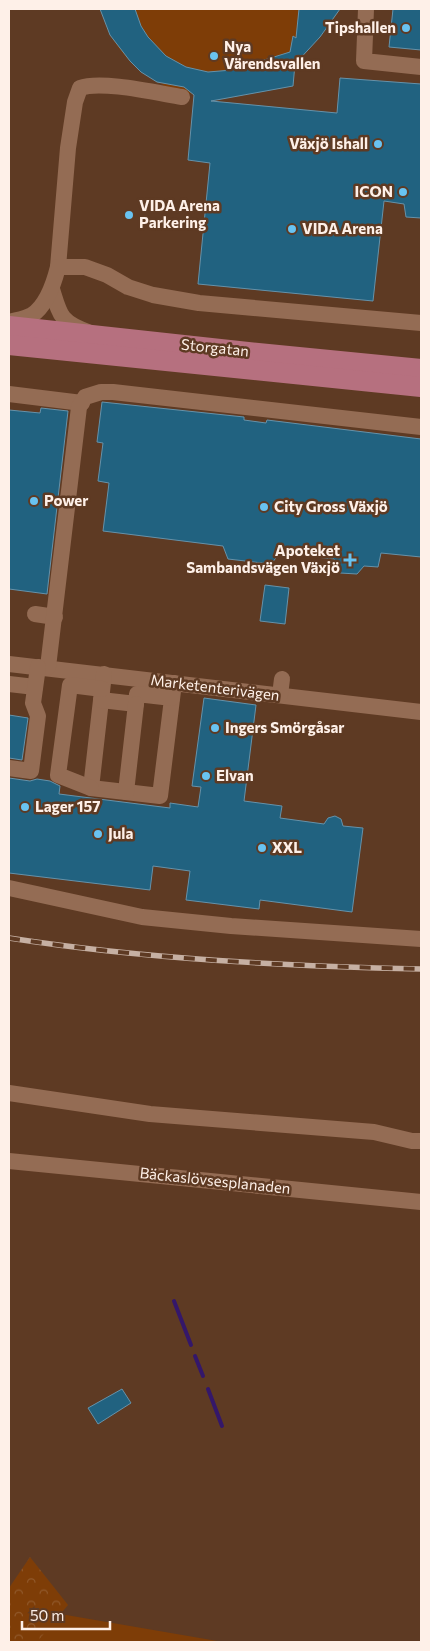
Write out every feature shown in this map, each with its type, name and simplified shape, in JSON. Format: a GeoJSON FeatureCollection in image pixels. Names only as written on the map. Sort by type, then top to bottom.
{"type":"FeatureCollection","features":[{"type":"Feature","properties":{"kind":"main road","name":"Storgatan"},"geometry":{"type":"LineString","coordinates":[[9,326],[421,369]]}},
{"type":"Feature","properties":{"kind":"main road","name":"Storgatan"},"geometry":{"type":"LineString","coordinates":[[9,345],[421,387]]}},
{"type":"Feature","properties":{"kind":"street"},"geometry":{"type":"LineString","coordinates":[[366,9],[364,61],[421,67]]}},
{"type":"Feature","properties":{"kind":"street"},"geometry":{"type":"LineString","coordinates":[[9,322],[32,314],[52,289],[58,267],[68,148],[75,102],[80,88],[89,85],[103,86],[182,97]]}},
{"type":"Feature","properties":{"kind":"street"},"geometry":{"type":"LineString","coordinates":[[58,267],[85,267],[108,275],[128,287],[153,295],[199,303],[421,323]]}},
{"type":"Feature","properties":{"kind":"street"},"geometry":{"type":"LineString","coordinates":[[52,289],[61,316],[65,320],[73,326],[101,336]]}},
{"type":"Feature","properties":{"kind":"street"},"geometry":{"type":"LineString","coordinates":[[31,771],[38,716],[33,704],[35,687],[43,667],[55,617],[79,408],[86,397],[101,392],[112,392],[421,427]]}},
{"type":"Feature","properties":{"kind":"street"},"geometry":{"type":"LineString","coordinates":[[9,394],[82,403]]}},
{"type":"Feature","properties":{"kind":"street"},"geometry":{"type":"LineString","coordinates":[[35,614],[55,617]]}},
{"type":"Feature","properties":{"kind":"street","name":"Marketenterivägen"},"geometry":{"type":"LineString","coordinates":[[9,664],[43,667],[77,663],[103,688],[136,670],[173,690],[281,687],[421,712]]}},
{"type":"Feature","properties":{"kind":"street"},"geometry":{"type":"LineString","coordinates":[[9,684],[35,687]]}},
{"type":"Feature","properties":{"kind":"street"},"geometry":{"type":"LineString","coordinates":[[58,775],[70,685],[103,688],[136,704]]}},
{"type":"Feature","properties":{"kind":"street"},"geometry":{"type":"LineString","coordinates":[[91,788],[103,688]]}},
{"type":"Feature","properties":{"kind":"street"},"geometry":{"type":"LineString","coordinates":[[9,768],[58,775],[91,788],[160,796],[173,690],[137,694],[126,792]]}},
{"type":"Feature","properties":{"kind":"street"},"geometry":{"type":"LineString","coordinates":[[9,888],[142,916],[231,926],[421,940]]}},
{"type":"Feature","properties":{"kind":"street"},"geometry":{"type":"LineString","coordinates":[[9,1093],[150,1114],[374,1132],[412,1141],[421,1141]]}},
{"type":"Feature","properties":{"kind":"street","name":"Bäckaslövsesplanaden"},"geometry":{"type":"LineString","coordinates":[[9,1161],[421,1202]]}},
{"type":"Feature","properties":{"kind":"street","name":"Bäckaslövsesplanaden"},"geometry":{"type":"LineString","coordinates":[[9,1170],[421,1210]]}},
{"type":"Feature","properties":{"kind":"green space","name":"Nya Värendsvallen"},"geometry":{"type":"Polygon","coordinates":[[[100,9],[340,9],[330,25],[295,64],[293,86],[223,94],[203,94],[185,93],[170,89],[152,79],[138,68],[114,42],[100,9]]]}},
{"type":"Feature","properties":{"kind":"green space"},"geometry":{"type":"Polygon","coordinates":[[[30,1557],[68,1605],[37,1642],[9,1642],[9,1588],[30,1557]]]}},
{"type":"Feature","properties":{"kind":"green space"},"geometry":{"type":"Polygon","coordinates":[[[43,1611],[223,1642],[21,1642],[43,1611]]]}},
{"type":"Feature","properties":{"kind":"building"},"geometry":{"type":"Polygon","coordinates":[[[100,9],[135,9],[141,26],[148,37],[166,56],[186,67],[208,72],[232,70],[290,52],[293,36],[296,38],[299,9],[340,9],[320,37],[295,64],[293,86],[211,101],[337,113],[340,78],[421,84],[421,218],[406,217],[404,204],[384,201],[373,301],[198,284],[210,163],[188,160],[194,95],[184,87],[157,82],[141,72],[110,35],[100,9]]]}},
{"type":"Feature","properties":{"kind":"building","name":"Tipshallen"},"geometry":{"type":"Polygon","coordinates":[[[393,9],[421,9],[421,50],[389,47],[393,9]]]}},
{"type":"Feature","properties":{"kind":"building","name":"City Gross Växjö"},"geometry":{"type":"Polygon","coordinates":[[[102,402],[244,417],[244,420],[266,423],[267,420],[421,439],[421,557],[381,553],[378,567],[364,566],[357,574],[340,573],[334,559],[280,553],[271,564],[228,559],[223,546],[103,531],[109,483],[98,481],[103,443],[97,442],[102,402]]]}},
{"type":"Feature","properties":{"kind":"building","name":"Power"},"geometry":{"type":"Polygon","coordinates":[[[41,408],[68,411],[47,594],[9,589],[9,410],[40,413],[41,408]]]}},
{"type":"Feature","properties":{"kind":"building"},"geometry":{"type":"Polygon","coordinates":[[[265,585],[289,588],[285,624],[260,621],[265,585]]]}},
{"type":"Feature","properties":{"kind":"building"},"geometry":{"type":"Polygon","coordinates":[[[204,698],[256,705],[244,801],[282,806],[280,818],[324,824],[328,818],[335,816],[341,819],[343,826],[363,828],[352,912],[260,900],[259,909],[186,900],[190,871],[153,866],[150,890],[9,873],[9,778],[50,781],[60,786],[59,794],[170,808],[170,803],[198,807],[201,787],[192,786],[204,698]]]}},
{"type":"Feature","properties":{"kind":"building"},"geometry":{"type":"Polygon","coordinates":[[[9,715],[28,718],[22,760],[9,758],[9,715]]]}},
{"type":"Feature","properties":{"kind":"building"},"geometry":{"type":"Polygon","coordinates":[[[122,1389],[131,1403],[98,1424],[88,1408],[122,1389]]]}},
{"type":"Feature","properties":{"kind":"waterway"},"geometry":{"type":"LineString","coordinates":[[174,1301],[191,1345]]}},
{"type":"Feature","properties":{"kind":"waterway"},"geometry":{"type":"LineString","coordinates":[[195,1356],[203,1376]]}},
{"type":"Feature","properties":{"kind":"waterway"},"geometry":{"type":"LineString","coordinates":[[208,1389],[222,1426]]}},
{"type":"Feature","properties":{"kind":"railway"},"geometry":{"type":"LineString","coordinates":[[9,938],[111,951],[215,960],[421,969]]}},
{"type":"Feature","properties":{"kind":"place","name":"Tipshallen"},"geometry":{"type":"Point","coordinates":[406,28]}},
{"type":"Feature","properties":{"kind":"place","name":"Nya Värendsvallen"},"geometry":{"type":"Point","coordinates":[214,56]}},
{"type":"Feature","properties":{"kind":"place","name":"Växjö Ishall"},"geometry":{"type":"Point","coordinates":[378,144]}},
{"type":"Feature","properties":{"kind":"place","name":"ICON"},"geometry":{"type":"Point","coordinates":[403,192]}},
{"type":"Feature","properties":{"kind":"place","name":"VIDA Arena Parkering"},"geometry":{"type":"Point","coordinates":[129,215]}},
{"type":"Feature","properties":{"kind":"place","name":"VIDA Arena"},"geometry":{"type":"Point","coordinates":[292,229]}},
{"type":"Feature","properties":{"kind":"place","name":"Power"},"geometry":{"type":"Point","coordinates":[34,501]}},
{"type":"Feature","properties":{"kind":"place","name":"City Gross Växjö"},"geometry":{"type":"Point","coordinates":[264,507]}},
{"type":"Feature","properties":{"kind":"place","name":"Apoteket Sambandsvägen Växjö"},"geometry":{"type":"Point","coordinates":[350,560]}},
{"type":"Feature","properties":{"kind":"place","name":"Ingers Smörgåsar"},"geometry":{"type":"Point","coordinates":[215,728]}},
{"type":"Feature","properties":{"kind":"place","name":"Elvan"},"geometry":{"type":"Point","coordinates":[206,776]}},
{"type":"Feature","properties":{"kind":"place","name":"Lager 157"},"geometry":{"type":"Point","coordinates":[25,807]}},
{"type":"Feature","properties":{"kind":"place","name":"Jula"},"geometry":{"type":"Point","coordinates":[98,834]}},
{"type":"Feature","properties":{"kind":"place","name":"XXL"},"geometry":{"type":"Point","coordinates":[262,848]}}]}
